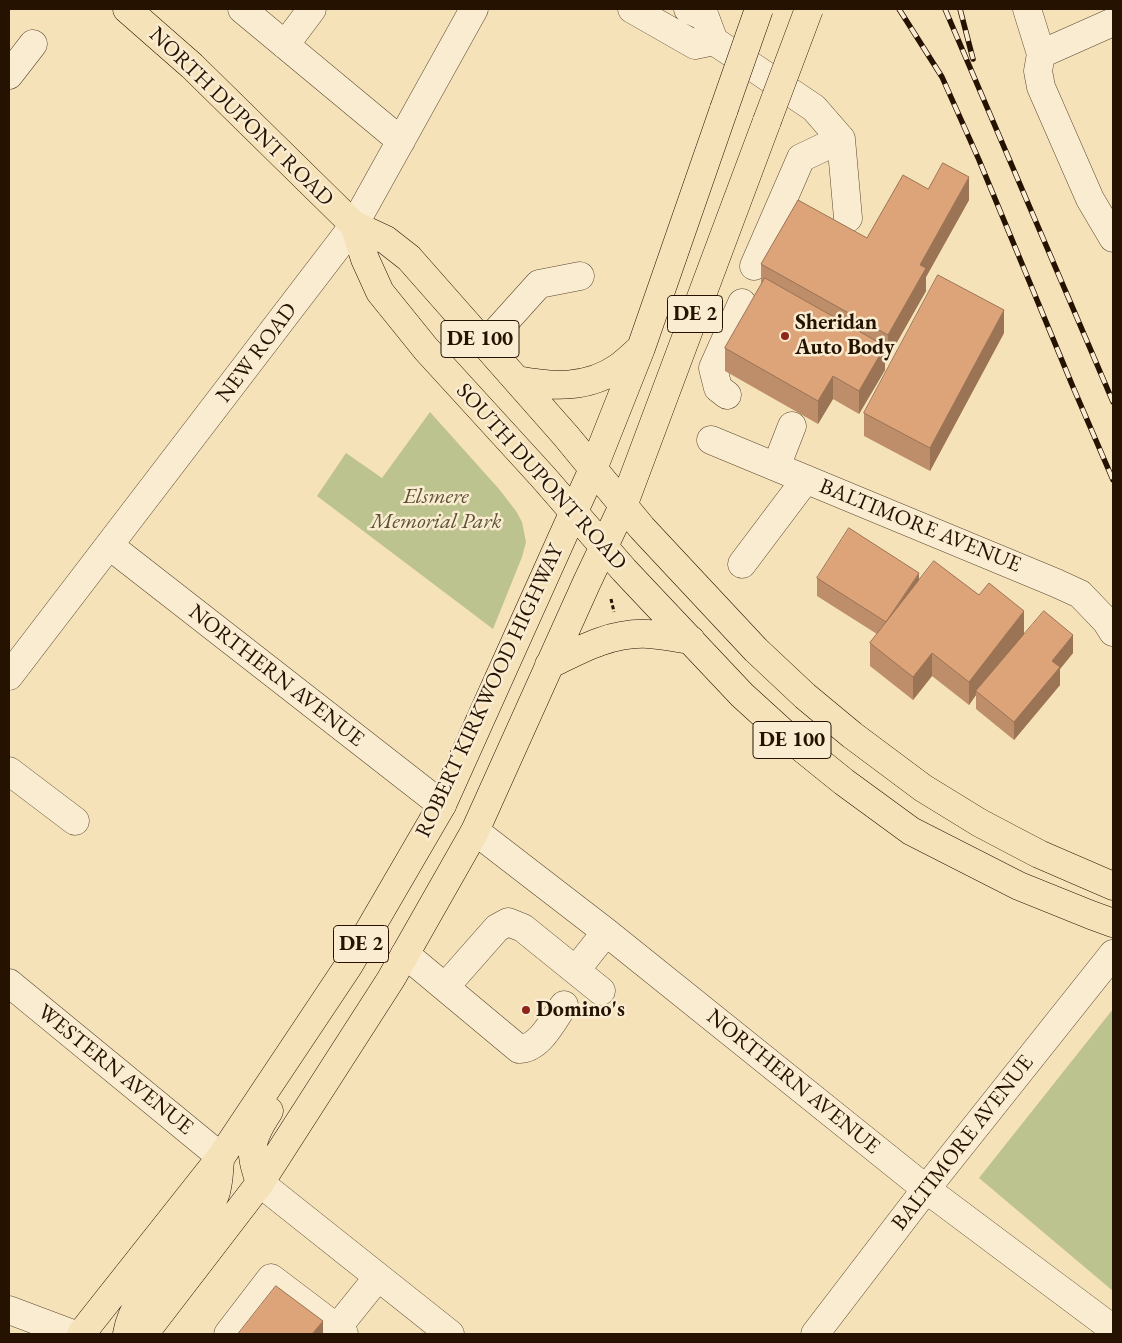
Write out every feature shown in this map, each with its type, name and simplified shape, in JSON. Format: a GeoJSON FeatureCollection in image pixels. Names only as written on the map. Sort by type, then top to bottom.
{"type":"FeatureCollection","features":[{"type":"Feature","properties":{"kind":"main road","name":"NORTH DUPONT ROAD"},"geometry":{"type":"LineString","coordinates":[[127,9],[192,66],[354,225]]}},
{"type":"Feature","properties":{"kind":"main road","name":"ROBERT KIRKWOOD HIGHWAY"},"geometry":{"type":"LineString","coordinates":[[82,1334],[221,1157],[349,965],[442,805],[593,470],[641,348],[759,9]]}},
{"type":"Feature","properties":{"kind":"main road","name":"ROBERT KIRKWOOD HIGHWAY"},"geometry":{"type":"LineString","coordinates":[[144,1334],[260,1183],[350,1045],[405,954],[475,831],[623,506],[809,9]]}},
{"type":"Feature","properties":{"kind":"main road","name":"SOUTH DUPONT ROAD"},"geometry":{"type":"LineString","coordinates":[[354,225],[386,240],[408,258],[566,436],[623,506],[756,650],[805,696],[852,735],[923,788],[980,823],[1038,854],[1113,886]]}},
{"type":"Feature","properties":{"kind":"main road","name":"SOUTH DUPONT ROAD"},"geometry":{"type":"LineString","coordinates":[[354,225],[364,259],[380,292],[426,349],[604,545],[624,570],[742,695],[787,736],[844,782],[911,831],[1019,886],[1091,916],[1113,923]]}},
{"type":"Feature","properties":{"kind":"main road"},"geometry":{"type":"LineString","coordinates":[[517,380],[539,384],[578,384],[598,378],[619,367],[641,348]]}},
{"type":"Feature","properties":{"kind":"main road"},"geometry":{"type":"LineString","coordinates":[[549,665],[587,646],[618,635],[648,634],[691,640]]}},
{"type":"Feature","properties":{"kind":"main road"},"geometry":{"type":"LineString","coordinates":[[260,1183],[252,1160],[253,1141],[266,1116],[296,1070],[311,1022]]}},
{"type":"Feature","properties":{"kind":"main road"},"geometry":{"type":"LineString","coordinates":[[127,1334],[138,1305],[194,1231],[216,1193],[221,1157]]}},
{"type":"Feature","properties":{"kind":"street"},"geometry":{"type":"LineString","coordinates":[[242,9],[401,141]]}},
{"type":"Feature","properties":{"kind":"street"},"geometry":{"type":"LineString","coordinates":[[286,45],[312,9]]}},
{"type":"Feature","properties":{"kind":"street","name":"NEW ROAD"},"geometry":{"type":"LineString","coordinates":[[9,676],[354,225],[474,9]]}},
{"type":"Feature","properties":{"kind":"street"},"geometry":{"type":"LineString","coordinates":[[632,9],[695,45],[714,40]]}},
{"type":"Feature","properties":{"kind":"street"},"geometry":{"type":"LineString","coordinates":[[688,9],[706,17],[714,40],[814,108],[841,139],[848,218]]}},
{"type":"Feature","properties":{"kind":"street"},"geometry":{"type":"LineString","coordinates":[[1027,9],[1041,54],[1038,71],[1041,86],[1090,199],[1113,238]]}},
{"type":"Feature","properties":{"kind":"street"},"geometry":{"type":"LineString","coordinates":[[1041,54],[1113,22]]}},
{"type":"Feature","properties":{"kind":"street"},"geometry":{"type":"LineString","coordinates":[[9,75],[33,44]]}},
{"type":"Feature","properties":{"kind":"street"},"geometry":{"type":"LineString","coordinates":[[754,266],[801,158],[841,139]]}},
{"type":"Feature","properties":{"kind":"street"},"geometry":{"type":"LineString","coordinates":[[485,344],[539,284],[580,276]]}},
{"type":"Feature","properties":{"kind":"street"},"geometry":{"type":"LineString","coordinates":[[727,395],[718,388],[713,368],[742,303]]}},
{"type":"Feature","properties":{"kind":"street"},"geometry":{"type":"LineString","coordinates":[[776,467],[792,426]]}},
{"type":"Feature","properties":{"kind":"street","name":"BALTIMORE AVENUE"},"geometry":{"type":"LineString","coordinates":[[712,440],[1080,594],[1106,621],[1113,632]]}},
{"type":"Feature","properties":{"kind":"street"},"geometry":{"type":"LineString","coordinates":[[742,564],[806,479]]}},
{"type":"Feature","properties":{"kind":"street","name":"NORTHERN AVENUE"},"geometry":{"type":"LineString","coordinates":[[110,546],[442,805]]}},
{"type":"Feature","properties":{"kind":"street"},"geometry":{"type":"LineString","coordinates":[[9,771],[75,821]]}},
{"type":"Feature","properties":{"kind":"street","name":"NORTHERN AVENUE"},"geometry":{"type":"LineString","coordinates":[[475,831],[606,932],[926,1189],[1113,1329]]}},
{"type":"Feature","properties":{"kind":"street"},"geometry":{"type":"LineString","coordinates":[[445,987],[497,928],[508,922],[522,928],[600,991]]}},
{"type":"Feature","properties":{"kind":"street"},"geometry":{"type":"LineString","coordinates":[[576,970],[606,932]]}},
{"type":"Feature","properties":{"kind":"street"},"geometry":{"type":"LineString","coordinates":[[405,954],[519,1048],[525,1049],[540,1039],[564,1005]]}},
{"type":"Feature","properties":{"kind":"street","name":"BALTIMORE AVENUE"},"geometry":{"type":"LineString","coordinates":[[815,1334],[926,1189],[1113,954]]}},
{"type":"Feature","properties":{"kind":"street","name":"WESTERN AVENUE"},"geometry":{"type":"LineString","coordinates":[[11,989],[221,1157]]}},
{"type":"Feature","properties":{"kind":"street"},"geometry":{"type":"LineString","coordinates":[[260,1183],[450,1334]]}},
{"type":"Feature","properties":{"kind":"street"},"geometry":{"type":"LineString","coordinates":[[228,1334],[271,1278],[340,1331],[378,1277]]}},
{"type":"Feature","properties":{"kind":"street"},"geometry":{"type":"LineString","coordinates":[[9,1310],[37,1328],[73,1334]]}},
{"type":"Feature","properties":{"kind":"green space","name":"Elsmere Memorial Park"},"geometry":{"type":"Polygon","coordinates":[[[430,412],[499,489],[522,522],[526,542],[522,557],[493,629],[317,496],[346,453],[382,478],[430,412]]]}},
{"type":"Feature","properties":{"kind":"green space"},"geometry":{"type":"Polygon","coordinates":[[[1113,1009],[1113,1291],[979,1178],[1113,1009]]]}},
{"type":"Feature","properties":{"kind":"building"},"geometry":{"type":"Polygon","coordinates":[[[943,163],[969,177],[920,265],[926,268],[888,335],[761,264],[798,200],[867,238],[903,175],[928,189],[943,163]]]}},
{"type":"Feature","properties":{"kind":"building"},"geometry":{"type":"Polygon","coordinates":[[[938,275],[1004,310],[930,448],[864,413],[938,275]]]}},
{"type":"Feature","properties":{"kind":"building","name":"Sheridan Auto Body"},"geometry":{"type":"Polygon","coordinates":[[[765,278],[885,346],[859,391],[833,376],[818,401],[725,348],[765,278]]]}},
{"type":"Feature","properties":{"kind":"building"},"geometry":{"type":"Polygon","coordinates":[[[849,528],[919,573],[886,622],[817,578],[849,528]]]}},
{"type":"Feature","properties":{"kind":"building"},"geometry":{"type":"Polygon","coordinates":[[[934,561],[979,595],[989,583],[1024,611],[969,682],[932,653],[913,677],[870,643],[934,561]]]}},
{"type":"Feature","properties":{"kind":"building"},"geometry":{"type":"Polygon","coordinates":[[[1044,611],[1073,635],[1052,661],[1060,667],[1014,722],[976,691],[1044,611]]]}},
{"type":"Feature","properties":{"kind":"building"},"geometry":{"type":"Polygon","coordinates":[[[276,1286],[323,1321],[312,1334],[238,1334],[276,1286]]]}},
{"type":"Feature","properties":{"kind":"railway"},"geometry":{"type":"LineString","coordinates":[[899,9],[942,77],[979,160],[1113,480]]}},
{"type":"Feature","properties":{"kind":"railway"},"geometry":{"type":"LineString","coordinates":[[945,9],[1113,402]]}},
{"type":"Feature","properties":{"kind":"railway"},"geometry":{"type":"LineString","coordinates":[[960,9],[973,59]]}},
{"type":"Feature","properties":{"kind":"place","name":"Sheridan Auto Body"},"geometry":{"type":"Point","coordinates":[785,336]}},
{"type":"Feature","properties":{"kind":"place","name":"Domino's"},"geometry":{"type":"Point","coordinates":[526,1010]}}]}
